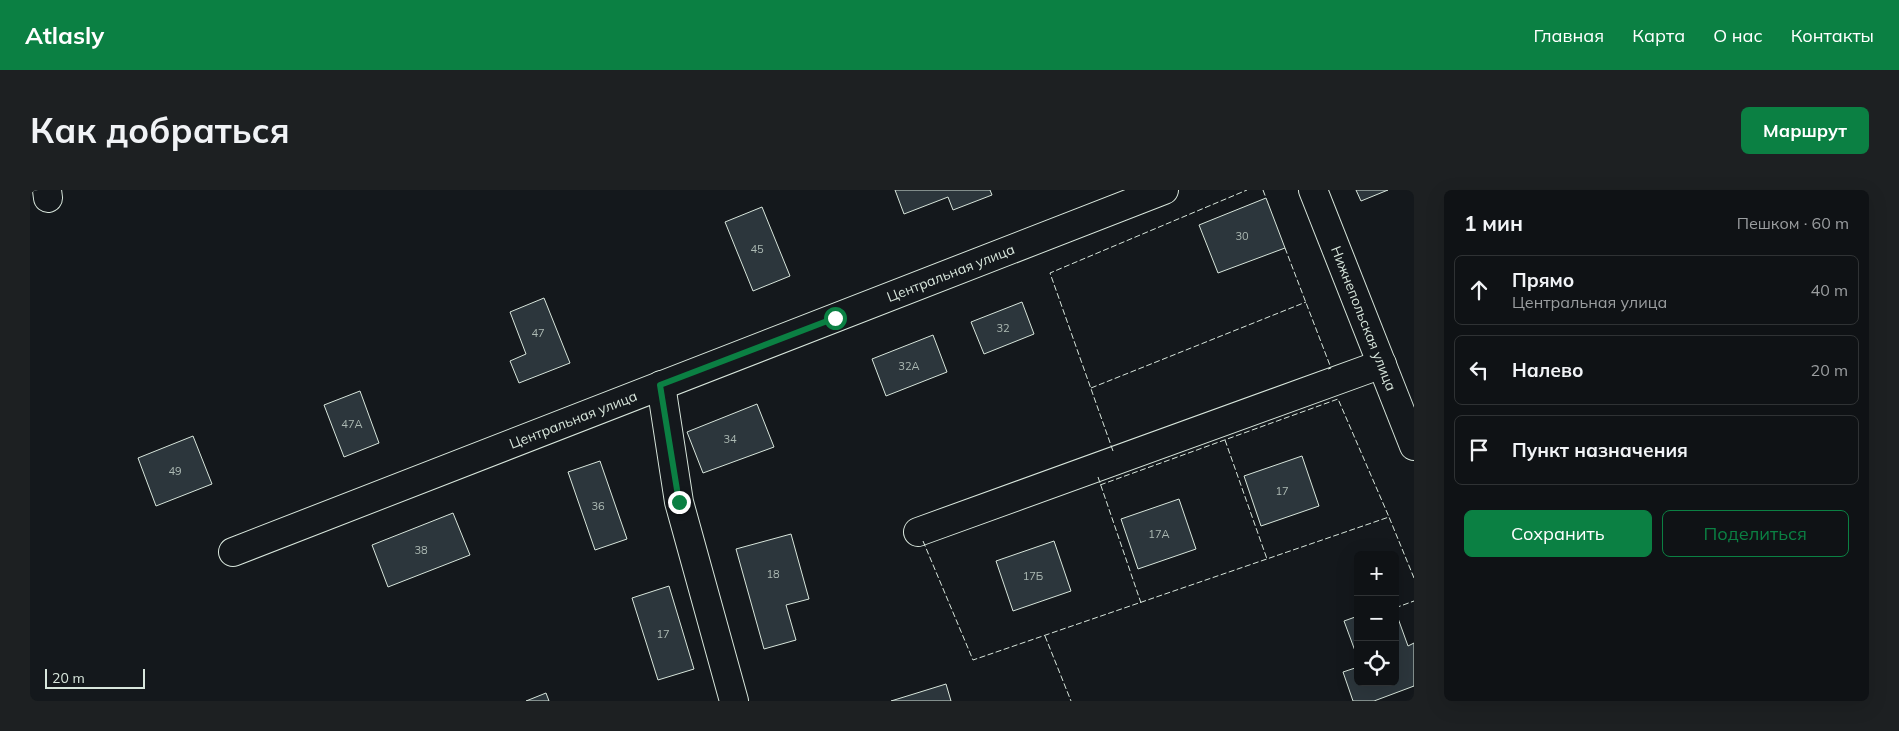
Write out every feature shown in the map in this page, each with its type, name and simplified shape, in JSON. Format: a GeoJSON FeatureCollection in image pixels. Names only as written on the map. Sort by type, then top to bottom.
{"type":"FeatureCollection","features":[{"type":"Feature","properties":{"kind":"street","name":"Центральная улица"},"geometry":{"type":"LineString","coordinates":[[233,552],[1164,190]]}},
{"type":"Feature","properties":{"kind":"street","name":"Нижнепольская улица"},"geometry":{"type":"LineString","coordinates":[[1313,190],[1414,446]]}},
{"type":"Feature","properties":{"kind":"street"},"geometry":{"type":"LineString","coordinates":[[918,532],[1382,364]]}},
{"type":"Feature","properties":{"kind":"street"},"geometry":{"type":"LineString","coordinates":[[660,385],[679,502],[734,701]]}},
{"type":"Feature","properties":{"kind":"building"},"geometry":{"type":"Polygon","coordinates":[[[895,190],[990,190],[992,195],[953,210],[948,197],[904,214],[895,190]]]}},
{"type":"Feature","properties":{"kind":"building"},"geometry":{"type":"Polygon","coordinates":[[[1356,190],[1388,190],[1361,201],[1356,190]]]}},
{"type":"Feature","properties":{"kind":"building"},"geometry":{"type":"Polygon","coordinates":[[[1266,198],[1285,248],[1218,273],[1199,225],[1266,198]]]}},
{"type":"Feature","properties":{"kind":"building"},"geometry":{"type":"Polygon","coordinates":[[[762,207],[790,276],[753,291],[725,222],[762,207]]]}},
{"type":"Feature","properties":{"kind":"building"},"geometry":{"type":"Polygon","coordinates":[[[544,298],[570,363],[519,383],[510,361],[526,354],[510,312],[544,298]]]}},
{"type":"Feature","properties":{"kind":"building"},"geometry":{"type":"Polygon","coordinates":[[[1022,302],[1034,334],[984,354],[971,322],[1022,302]]]}},
{"type":"Feature","properties":{"kind":"building"},"geometry":{"type":"Polygon","coordinates":[[[933,335],[947,372],[886,396],[872,359],[933,335]]]}},
{"type":"Feature","properties":{"kind":"building"},"geometry":{"type":"Polygon","coordinates":[[[360,391],[379,443],[344,457],[324,405],[360,391]]]}},
{"type":"Feature","properties":{"kind":"building"},"geometry":{"type":"Polygon","coordinates":[[[757,404],[774,447],[703,473],[687,432],[757,404]]]}},
{"type":"Feature","properties":{"kind":"building"},"geometry":{"type":"Polygon","coordinates":[[[193,436],[212,484],[156,506],[138,458],[193,436]]]}},
{"type":"Feature","properties":{"kind":"building"},"geometry":{"type":"Polygon","coordinates":[[[1302,456],[1319,506],[1261,526],[1244,476],[1302,456]]]}},
{"type":"Feature","properties":{"kind":"building"},"geometry":{"type":"Polygon","coordinates":[[[600,461],[627,539],[595,550],[568,472],[600,461]]]}},
{"type":"Feature","properties":{"kind":"building"},"geometry":{"type":"Polygon","coordinates":[[[1179,499],[1196,549],[1138,569],[1121,519],[1179,499]]]}},
{"type":"Feature","properties":{"kind":"building"},"geometry":{"type":"Polygon","coordinates":[[[453,513],[470,555],[388,587],[372,545],[453,513]]]}},
{"type":"Feature","properties":{"kind":"building"},"geometry":{"type":"Polygon","coordinates":[[[791,534],[809,599],[786,605],[796,640],[764,649],[736,549],[791,534]]]}},
{"type":"Feature","properties":{"kind":"building"},"geometry":{"type":"Polygon","coordinates":[[[1054,541],[1071,591],[1013,611],[996,561],[1054,541]]]}},
{"type":"Feature","properties":{"kind":"building"},"geometry":{"type":"Polygon","coordinates":[[[669,586],[694,669],[658,680],[632,598],[669,586]]]}},
{"type":"Feature","properties":{"kind":"building"},"geometry":{"type":"Polygon","coordinates":[[[1354,617],[1354,648],[1344,621],[1354,617]]]}},
{"type":"Feature","properties":{"kind":"building"},"geometry":{"type":"Polygon","coordinates":[[[1399,621],[1408,646],[1414,643],[1414,686],[1374,701],[1353,701],[1343,672],[1354,668],[1354,686],[1399,686],[1399,621]]]}},
{"type":"Feature","properties":{"kind":"building"},"geometry":{"type":"Polygon","coordinates":[[[946,684],[951,701],[891,701],[946,684]]]}},
{"type":"Feature","properties":{"kind":"building"},"geometry":{"type":"Polygon","coordinates":[[[546,693],[549,701],[526,701],[546,693]]]}},
{"type":"Feature","properties":{"kind":"fence"},"geometry":{"type":"LineString","coordinates":[[1113,451],[1050,273],[1247,190]]}},
{"type":"Feature","properties":{"kind":"fence"},"geometry":{"type":"LineString","coordinates":[[1263,190],[1266,198]]}},
{"type":"Feature","properties":{"kind":"fence"},"geometry":{"type":"LineString","coordinates":[[1285,248],[1331,368],[1328,369]]}},
{"type":"Feature","properties":{"kind":"fence"},"geometry":{"type":"LineString","coordinates":[[1091,388],[1306,302]]}},
{"type":"Feature","properties":{"kind":"fence"},"geometry":{"type":"LineString","coordinates":[[1100,485],[1338,399],[1389,517]]}},
{"type":"Feature","properties":{"kind":"fence"},"geometry":{"type":"LineString","coordinates":[[1225,440],[1267,559]]}},
{"type":"Feature","properties":{"kind":"fence"},"geometry":{"type":"LineString","coordinates":[[1098,477],[1141,603]]}},
{"type":"Feature","properties":{"kind":"fence"},"geometry":{"type":"LineString","coordinates":[[923,541],[973,660],[1389,517],[1414,578]]}},
{"type":"Feature","properties":{"kind":"fence"},"geometry":{"type":"LineString","coordinates":[[1399,607],[1414,601]]}},
{"type":"Feature","properties":{"kind":"fence"},"geometry":{"type":"LineString","coordinates":[[1045,636],[1071,701]]}},
{"type":"Feature","properties":{"kind":"route"},"geometry":{"type":"LineString","coordinates":[[679,502],[660,385],[835,318]]}}]}
